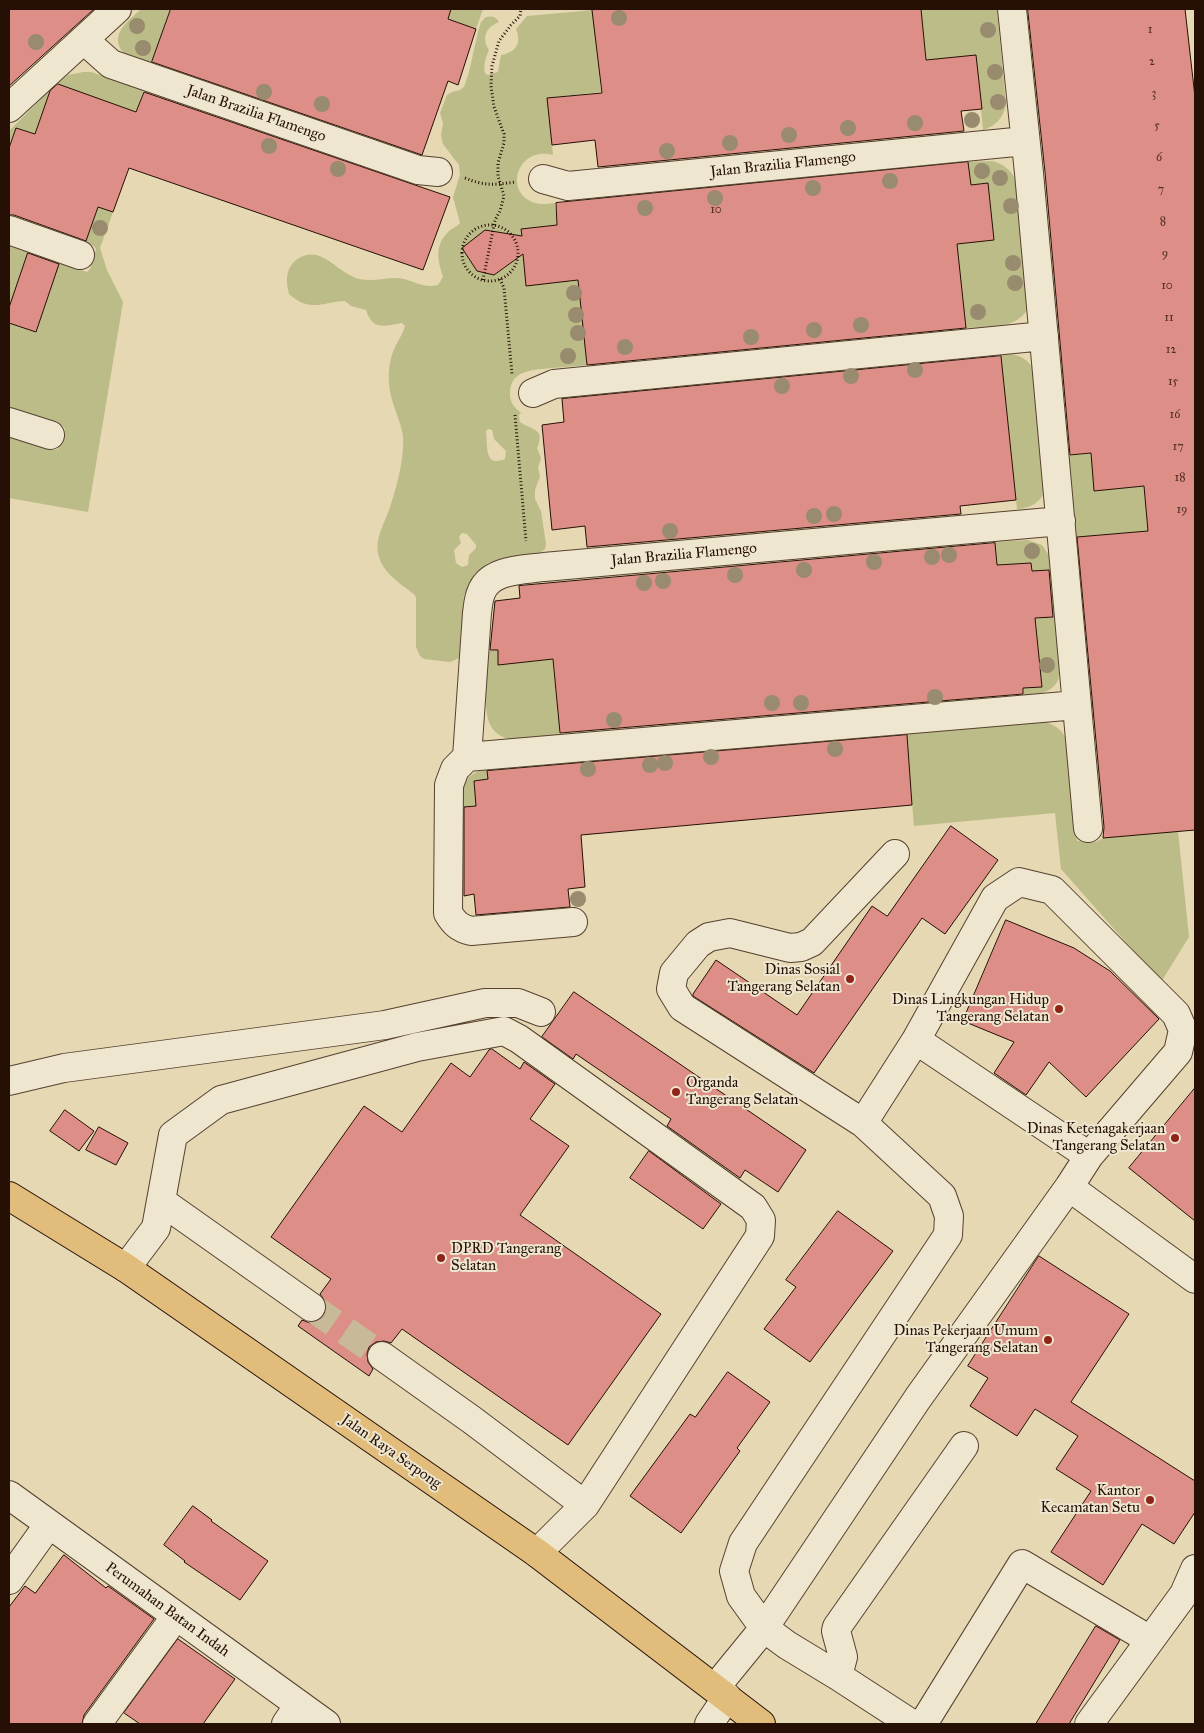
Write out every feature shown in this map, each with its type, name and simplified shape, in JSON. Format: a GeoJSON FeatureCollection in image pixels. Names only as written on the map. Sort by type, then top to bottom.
{"type":"FeatureCollection","features":[{"type":"Feature","properties":{"kind":"main road","name":"Jalan Raya Serpong"},"geometry":{"type":"LineString","coordinates":[[9,1196],[126,1268],[538,1553],[761,1724]]}},
{"type":"Feature","properties":{"kind":"street"},"geometry":{"type":"LineString","coordinates":[[9,108],[117,9]]}},
{"type":"Feature","properties":{"kind":"street"},"geometry":{"type":"LineString","coordinates":[[1012,9],[1044,336],[1088,828]]}},
{"type":"Feature","properties":{"kind":"street","name":"Jalan Brazilia Flamengo"},"geometry":{"type":"LineString","coordinates":[[84,40],[111,64],[418,170],[447,173]]}},
{"type":"Feature","properties":{"kind":"street","name":"Jalan Brazilia Flamengo"},"geometry":{"type":"LineString","coordinates":[[530,180],[568,186],[1025,141]]}},
{"type":"Feature","properties":{"kind":"street"},"geometry":{"type":"LineString","coordinates":[[9,230],[80,255]]}},
{"type":"Feature","properties":{"kind":"street"},"geometry":{"type":"LineString","coordinates":[[523,387],[1044,336]]}},
{"type":"Feature","properties":{"kind":"street"},"geometry":{"type":"LineString","coordinates":[[9,422],[50,435]]}},
{"type":"Feature","properties":{"kind":"street","name":"Jalan Brazilia Flamengo"},"geometry":{"type":"LineString","coordinates":[[467,757],[477,613],[480,595],[489,582],[502,574],[544,567],[1061,521]]}},
{"type":"Feature","properties":{"kind":"street"},"geometry":{"type":"LineString","coordinates":[[573,922],[471,931],[462,929],[453,922],[448,913],[448,785],[455,769],[467,757],[1077,705]]}},
{"type":"Feature","properties":{"kind":"street"},"geometry":{"type":"LineString","coordinates":[[895,854],[812,942],[801,948],[790,948],[730,933],[709,937],[698,944],[674,973],[671,989],[682,1008],[863,1124],[942,1196],[949,1216],[948,1235],[743,1543],[734,1571],[741,1596],[764,1628],[787,1645],[912,1724]]}},
{"type":"Feature","properties":{"kind":"street"},"geometry":{"type":"LineString","coordinates":[[709,1724],[721,1692],[918,1398],[1069,1187],[1089,1156],[1178,1052],[1183,1030],[1176,1014],[1052,890],[1019,882],[995,898],[916,1040],[863,1124]]}},
{"type":"Feature","properties":{"kind":"street"},"geometry":{"type":"LineString","coordinates":[[9,1081],[64,1068],[385,1025],[484,1003],[518,1003],[540,1012]]}},
{"type":"Feature","properties":{"kind":"street"},"geometry":{"type":"LineString","coordinates":[[126,1268],[156,1228],[173,1135],[221,1100],[417,1047],[487,1033],[504,1031],[527,1044],[753,1207],[761,1220],[760,1236],[586,1505],[538,1553]]}},
{"type":"Feature","properties":{"kind":"street"},"geometry":{"type":"LineString","coordinates":[[916,1040],[1089,1156]]}},
{"type":"Feature","properties":{"kind":"street"},"geometry":{"type":"LineString","coordinates":[[1069,1187],[1195,1279]]}},
{"type":"Feature","properties":{"kind":"street"},"geometry":{"type":"LineString","coordinates":[[161,1201],[311,1307]]}},
{"type":"Feature","properties":{"kind":"street"},"geometry":{"type":"LineString","coordinates":[[382,1356],[586,1505]]}},
{"type":"Feature","properties":{"kind":"street"},"geometry":{"type":"LineString","coordinates":[[838,1676],[843,1657],[836,1627],[964,1446]]}},
{"type":"Feature","properties":{"kind":"street","name":"Perumahan Batan Indah"},"geometry":{"type":"LineString","coordinates":[[9,1495],[176,1616],[292,1715],[326,1724]]}},
{"type":"Feature","properties":{"kind":"street"},"geometry":{"type":"LineString","coordinates":[[9,1580],[48,1524]]}},
{"type":"Feature","properties":{"kind":"street"},"geometry":{"type":"LineString","coordinates":[[922,1724],[1022,1564],[1150,1640]]}},
{"type":"Feature","properties":{"kind":"street"},"geometry":{"type":"LineString","coordinates":[[1089,1724],[1184,1594],[1195,1569]]}},
{"type":"Feature","properties":{"kind":"street"},"geometry":{"type":"LineString","coordinates":[[97,1724],[176,1616]]}},
{"type":"Feature","properties":{"kind":"path"},"geometry":{"type":"LineString","coordinates":[[484,280],[495,220],[503,203],[504,196],[498,176],[498,162],[504,143],[504,134],[494,107],[491,86],[492,66],[499,41],[520,16],[521,9]]}},
{"type":"Feature","properties":{"kind":"path"},"geometry":{"type":"LineString","coordinates":[[447,173],[483,185],[530,180]]}},
{"type":"Feature","properties":{"kind":"path"},"geometry":{"type":"LineString","coordinates":[[494,226],[506,231],[516,245],[518,254],[516,262],[512,270],[500,279],[484,280],[471,274],[466,266],[462,248],[472,232],[480,227],[494,226]]}},
{"type":"Feature","properties":{"kind":"path"},"geometry":{"type":"LineString","coordinates":[[500,279],[504,288],[523,387]]}},
{"type":"Feature","properties":{"kind":"path"},"geometry":{"type":"LineString","coordinates":[[516,424],[526,536]]}},
{"type":"Feature","properties":{"kind":"green space"},"geometry":{"type":"Polygon","coordinates":[[[141,9],[171,9],[151,65],[125,54],[118,42],[120,31],[141,9]]]}},
{"type":"Feature","properties":{"kind":"green space"},"geometry":{"type":"Polygon","coordinates":[[[451,9],[483,9],[476,29],[448,19],[451,9]]]}},
{"type":"Feature","properties":{"kind":"green space"},"geometry":{"type":"Polygon","coordinates":[[[921,9],[997,9],[1006,105],[1001,118],[992,126],[983,130],[976,55],[926,60],[921,9]]]}},
{"type":"Feature","properties":{"kind":"green space"},"geometry":{"type":"Polygon","coordinates":[[[593,10],[601,92],[548,98],[553,155],[541,154],[531,157],[524,163],[517,179],[523,196],[532,202],[541,204],[555,203],[557,225],[521,229],[526,285],[578,280],[587,365],[532,370],[519,375],[511,384],[510,396],[512,402],[523,414],[520,413],[520,422],[536,431],[540,437],[537,448],[541,458],[538,468],[540,476],[535,490],[535,499],[541,511],[546,544],[545,549],[537,555],[488,563],[474,574],[464,595],[459,658],[450,662],[424,659],[420,656],[416,647],[415,595],[387,572],[380,560],[377,547],[380,531],[389,510],[400,471],[403,435],[391,396],[389,375],[390,360],[405,326],[402,323],[380,326],[372,321],[366,310],[351,306],[345,301],[316,305],[303,303],[289,294],[287,277],[289,269],[294,262],[303,256],[311,255],[327,260],[351,276],[359,279],[397,278],[427,286],[438,285],[443,277],[438,254],[439,248],[448,232],[460,223],[453,197],[460,175],[459,165],[443,144],[441,135],[443,123],[440,113],[447,95],[464,87],[481,22],[486,17],[490,17],[495,18],[499,22],[488,30],[485,37],[489,50],[484,70],[487,75],[498,72],[501,55],[514,49],[518,43],[516,29],[527,16],[593,10]],[[488,429],[486,431],[487,448],[490,458],[498,461],[505,459],[506,451],[494,439],[492,430],[488,429]],[[462,533],[459,537],[461,543],[454,550],[456,563],[462,567],[468,565],[469,555],[476,548],[476,545],[467,534],[462,533]]]}},
{"type":"Feature","properties":{"kind":"green space"},"geometry":{"type":"Polygon","coordinates":[[[91,72],[144,89],[136,112],[49,96],[35,134],[16,128],[9,148],[9,131],[60,80],[68,75],[91,72]]]}},
{"type":"Feature","properties":{"kind":"green space"},"geometry":{"type":"Polygon","coordinates":[[[992,161],[1008,169],[1018,185],[1029,306],[1024,314],[1010,323],[966,328],[957,244],[994,240],[988,183],[971,185],[968,162],[992,161]]]}},
{"type":"Feature","properties":{"kind":"green space"},"geometry":{"type":"Polygon","coordinates":[[[98,207],[113,212],[100,248],[107,270],[123,302],[88,512],[9,498],[9,435],[54,450],[58,449],[65,429],[63,426],[9,408],[9,246],[87,272],[90,269],[96,249],[94,246],[85,243],[98,207]]]}},
{"type":"Feature","properties":{"kind":"green space"},"geometry":{"type":"Polygon","coordinates":[[[1009,354],[1024,359],[1030,363],[1034,370],[1045,487],[1042,497],[1036,503],[1017,509],[1001,355],[1009,354]]]}},
{"type":"Feature","properties":{"kind":"green space"},"geometry":{"type":"Polygon","coordinates":[[[1091,453],[1095,491],[1144,486],[1149,531],[1075,537],[1067,456],[1091,453]]]}},
{"type":"Feature","properties":{"kind":"green space"},"geometry":{"type":"Polygon","coordinates":[[[1028,540],[1042,545],[1051,558],[1059,673],[1058,681],[1051,689],[1038,694],[1024,696],[1023,688],[1042,687],[1035,618],[1046,617],[1031,563],[997,565],[994,542],[1028,540]]]}},
{"type":"Feature","properties":{"kind":"green space"},"geometry":{"type":"Polygon","coordinates":[[[498,650],[498,665],[553,659],[560,738],[512,740],[496,733],[492,728],[486,702],[489,651],[498,650]]]}},
{"type":"Feature","properties":{"kind":"green space"},"geometry":{"type":"Polygon","coordinates":[[[1044,721],[1059,729],[1068,744],[1077,841],[1096,842],[1103,838],[1178,831],[1189,937],[1161,982],[1061,869],[1055,813],[914,826],[906,732],[1044,721]]]}},
{"type":"Feature","properties":{"kind":"green space"},"geometry":{"type":"Polygon","coordinates":[[[487,769],[489,779],[474,781],[476,806],[460,808],[461,793],[465,782],[474,774],[487,769]]]}},
{"type":"Feature","properties":{"kind":"building"},"geometry":{"type":"Polygon","coordinates":[[[9,9],[94,9],[9,86],[9,9]]]}},
{"type":"Feature","properties":{"kind":"building"},"geometry":{"type":"Polygon","coordinates":[[[171,9],[451,9],[448,19],[476,29],[458,85],[448,81],[422,155],[152,62],[171,9]]]}},
{"type":"Feature","properties":{"kind":"building"},"geometry":{"type":"Polygon","coordinates":[[[921,9],[926,60],[976,55],[982,109],[961,111],[964,131],[598,167],[595,140],[552,145],[547,98],[602,93],[592,10],[921,9]]]}},
{"type":"Feature","properties":{"kind":"building"},"geometry":{"type":"Polygon","coordinates":[[[1028,9],[1185,9],[1195,97],[1195,830],[1103,838],[1104,827],[1077,537],[1148,531],[1144,486],[1094,491],[1091,453],[1070,455],[1045,172],[1028,9]]]}},
{"type":"Feature","properties":{"kind":"building"},"geometry":{"type":"Polygon","coordinates":[[[58,84],[136,112],[144,92],[450,197],[423,270],[129,168],[113,212],[98,207],[86,241],[14,215],[9,215],[9,148],[16,128],[35,134],[50,91],[58,84]]]}},
{"type":"Feature","properties":{"kind":"building"},"geometry":{"type":"Polygon","coordinates":[[[968,162],[971,185],[988,183],[994,240],[957,244],[966,328],[587,365],[578,280],[526,286],[523,254],[494,275],[477,271],[462,248],[485,230],[522,236],[521,229],[557,225],[556,203],[968,162]]]}},
{"type":"Feature","properties":{"kind":"building"},"geometry":{"type":"Polygon","coordinates":[[[28,253],[59,264],[36,332],[9,323],[9,308],[28,253]]]}},
{"type":"Feature","properties":{"kind":"building"},"geometry":{"type":"Polygon","coordinates":[[[1001,356],[1016,500],[960,506],[961,514],[587,547],[585,526],[552,530],[542,425],[564,422],[562,399],[1001,356]]]}},
{"type":"Feature","properties":{"kind":"building"},"geometry":{"type":"Polygon","coordinates":[[[995,543],[997,565],[1031,563],[1032,571],[1049,570],[1053,617],[1035,618],[1042,687],[1023,688],[1023,694],[560,733],[553,659],[498,665],[498,650],[490,650],[495,601],[520,598],[519,586],[995,543]]]}},
{"type":"Feature","properties":{"kind":"building"},"geometry":{"type":"Polygon","coordinates":[[[907,735],[912,805],[581,835],[585,887],[568,889],[570,907],[476,915],[474,894],[464,896],[464,807],[476,806],[474,781],[488,779],[487,771],[907,735]]]}},
{"type":"Feature","properties":{"kind":"building","name":"Dinas Sosial Tangerang Selatan"},"geometry":{"type":"Polygon","coordinates":[[[951,826],[998,860],[945,934],[922,918],[814,1073],[693,996],[716,960],[797,1015],[872,906],[887,916],[951,826]]]}},
{"type":"Feature","properties":{"kind":"building","name":"Dinas Lingkungan Hidup Tangerang Selatan"},"geometry":{"type":"Polygon","coordinates":[[[1006,920],[1074,948],[1110,971],[1159,1019],[1086,1097],[1049,1062],[1026,1095],[994,1073],[1014,1042],[963,1021],[1006,920]]]}},
{"type":"Feature","properties":{"kind":"building","name":"Organda Tangerang Selatan"},"geometry":{"type":"Polygon","coordinates":[[[574,992],[806,1150],[778,1192],[745,1170],[740,1178],[667,1126],[671,1119],[576,1054],[573,1059],[542,1037],[574,992]]]}},
{"type":"Feature","properties":{"kind":"building","name":"DPRD Tangerang Selatan"},"geometry":{"type":"Polygon","coordinates":[[[492,1049],[520,1069],[524,1062],[555,1084],[530,1119],[569,1146],[520,1215],[661,1314],[568,1445],[402,1329],[391,1343],[384,1341],[376,1342],[369,1347],[367,1354],[368,1362],[373,1369],[369,1376],[298,1326],[302,1320],[310,1323],[317,1321],[323,1316],[327,1308],[320,1294],[331,1279],[271,1237],[364,1106],[402,1132],[451,1063],[470,1077],[489,1050],[492,1049]]]}},
{"type":"Feature","properties":{"kind":"building","name":"Dinas Ketenagakerjaan Tangerang Selatan"},"geometry":{"type":"Polygon","coordinates":[[[1195,1088],[1195,1221],[1129,1168],[1195,1088]]]}},
{"type":"Feature","properties":{"kind":"building"},"geometry":{"type":"Polygon","coordinates":[[[65,1110],[94,1131],[79,1151],[50,1131],[65,1110]]]}},
{"type":"Feature","properties":{"kind":"building"},"geometry":{"type":"Polygon","coordinates":[[[99,1127],[128,1143],[116,1165],[86,1150],[99,1127]]]}},
{"type":"Feature","properties":{"kind":"building"},"geometry":{"type":"Polygon","coordinates":[[[649,1151],[721,1204],[703,1229],[630,1178],[649,1151]]]}},
{"type":"Feature","properties":{"kind":"building"},"geometry":{"type":"Polygon","coordinates":[[[838,1211],[893,1251],[810,1362],[764,1329],[796,1287],[786,1280],[838,1211]]]}},
{"type":"Feature","properties":{"kind":"building"},"geometry":{"type":"Polygon","coordinates":[[[1039,1256],[1129,1314],[1071,1402],[1195,1481],[1195,1512],[1174,1544],[1142,1524],[1103,1585],[1051,1552],[1091,1491],[1056,1469],[1078,1436],[1035,1409],[1017,1436],[970,1406],[988,1378],[968,1366],[1039,1256]]]}},
{"type":"Feature","properties":{"kind":"building"},"geometry":{"type":"Polygon","coordinates":[[[728,1372],[770,1402],[737,1448],[740,1451],[681,1533],[630,1496],[690,1414],[695,1417],[728,1372]]]}},
{"type":"Feature","properties":{"kind":"building"},"geometry":{"type":"Polygon","coordinates":[[[193,1506],[268,1561],[240,1600],[184,1562],[164,1545],[193,1506]]]}},
{"type":"Feature","properties":{"kind":"building"},"geometry":{"type":"Polygon","coordinates":[[[64,1555],[106,1588],[108,1586],[154,1619],[84,1715],[82,1724],[9,1724],[9,1607],[25,1586],[35,1593],[64,1555]]]}},
{"type":"Feature","properties":{"kind":"building"},"geometry":{"type":"Polygon","coordinates":[[[1096,1626],[1120,1640],[1069,1724],[1036,1724],[1096,1626]]]}},
{"type":"Feature","properties":{"kind":"building"},"geometry":{"type":"Polygon","coordinates":[[[178,1639],[235,1679],[203,1724],[140,1724],[124,1713],[178,1639]]]}},
{"type":"Feature","properties":{"kind":"tunnel"},"geometry":{"type":"LineString","coordinates":[[311,1307],[382,1356]]}},
{"type":"Feature","properties":{"kind":"place","name":"Dinas Sosial Tangerang Selatan"},"geometry":{"type":"Point","coordinates":[850,979]}},
{"type":"Feature","properties":{"kind":"place","name":"Dinas Lingkungan Hidup Tangerang Selatan"},"geometry":{"type":"Point","coordinates":[1059,1009]}},
{"type":"Feature","properties":{"kind":"place","name":"Organda Tangerang Selatan"},"geometry":{"type":"Point","coordinates":[676,1092]}},
{"type":"Feature","properties":{"kind":"place","name":"Dinas Ketenagakerjaan Tangerang Selatan"},"geometry":{"type":"Point","coordinates":[1175,1138]}},
{"type":"Feature","properties":{"kind":"place","name":"DPRD Tangerang Selatan"},"geometry":{"type":"Point","coordinates":[441,1258]}},
{"type":"Feature","properties":{"kind":"place","name":"Dinas Pekerjaan Umum Tangerang Selatan"},"geometry":{"type":"Point","coordinates":[1048,1340]}},
{"type":"Feature","properties":{"kind":"place","name":"Kantor Kecamatan Setu"},"geometry":{"type":"Point","coordinates":[1150,1500]}}]}
